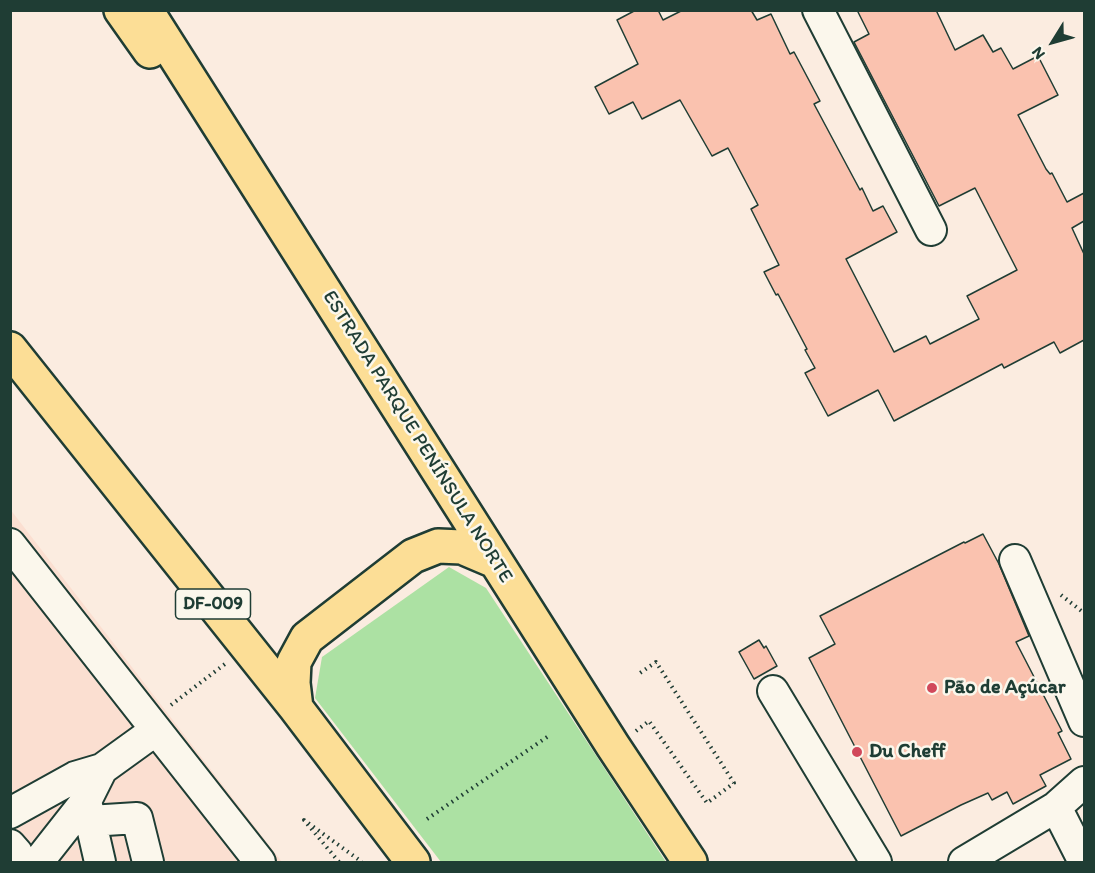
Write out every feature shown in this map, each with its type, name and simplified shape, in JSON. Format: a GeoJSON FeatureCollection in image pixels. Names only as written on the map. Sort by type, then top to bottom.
{"type":"FeatureCollection","features":[{"type":"Feature","properties":{"kind":"main road"},"geometry":{"type":"LineString","coordinates":[[122,10],[181,96],[221,129]]}},
{"type":"Feature","properties":{"kind":"main road","name":"ESTRADA PARQUE PENÍNSULA NORTE"},"geometry":{"type":"LineString","coordinates":[[146,10],[613,746],[690,862]]}},
{"type":"Feature","properties":{"kind":"main road","name":"DF-009"},"geometry":{"type":"LineString","coordinates":[[10,349],[296,708],[413,862]]}},
{"type":"Feature","properties":{"kind":"main road"},"geometry":{"type":"LineString","coordinates":[[296,708],[293,683],[294,662],[307,638],[413,556],[438,546],[462,547],[495,561]]}},
{"type":"Feature","properties":{"kind":"street"},"geometry":{"type":"LineString","coordinates":[[818,10],[931,230]]}},
{"type":"Feature","properties":{"kind":"street"},"geometry":{"type":"LineString","coordinates":[[10,544],[260,862]]}},
{"type":"Feature","properties":{"kind":"street"},"geometry":{"type":"LineString","coordinates":[[1015,560],[1084,721]]}},
{"type":"Feature","properties":{"kind":"street"},"geometry":{"type":"LineString","coordinates":[[773,691],[876,862]]}},
{"type":"Feature","properties":{"kind":"street"},"geometry":{"type":"LineString","coordinates":[[38,862],[88,792],[156,730]]}},
{"type":"Feature","properties":{"kind":"street"},"geometry":{"type":"LineString","coordinates":[[964,862],[1056,807],[1084,782]]}},
{"type":"Feature","properties":{"kind":"street"},"geometry":{"type":"LineString","coordinates":[[88,792],[99,862]]}},
{"type":"Feature","properties":{"kind":"street"},"geometry":{"type":"LineString","coordinates":[[10,813],[88,792],[137,818],[148,862]]}},
{"type":"Feature","properties":{"kind":"street"},"geometry":{"type":"LineString","coordinates":[[1056,807],[1084,862]]}},
{"type":"Feature","properties":{"kind":"street"},"geometry":{"type":"LineString","coordinates":[[10,845],[21,862]]}},
{"type":"Feature","properties":{"kind":"path"},"geometry":{"type":"LineString","coordinates":[[156,730],[165,710],[248,648]]}},
{"type":"Feature","properties":{"kind":"path"},"geometry":{"type":"LineString","coordinates":[[613,746],[650,721],[707,803],[734,783],[656,662],[637,675]]}},
{"type":"Feature","properties":{"kind":"path"},"geometry":{"type":"LineString","coordinates":[[427,819],[550,735]]}},
{"type":"Feature","properties":{"kind":"path"},"geometry":{"type":"LineString","coordinates":[[339,862],[304,820],[362,862]]}},
{"type":"Feature","properties":{"kind":"shaded area"},"geometry":{"type":"Polygon","coordinates":[[[10,509],[165,710],[282,862],[11,862],[10,509]]]}},
{"type":"Feature","properties":{"kind":"green space"},"geometry":{"type":"Polygon","coordinates":[[[449,567],[486,588],[666,862],[441,862],[315,698],[322,657],[449,567]]]}},
{"type":"Feature","properties":{"kind":"building"},"geometry":{"type":"Polygon","coordinates":[[[636,10],[658,10],[663,20],[683,10],[751,10],[757,20],[771,14],[790,54],[794,52],[820,101],[814,104],[860,190],[862,188],[873,211],[883,206],[897,232],[846,259],[894,352],[926,336],[930,344],[979,319],[967,296],[1017,270],[975,188],[939,206],[854,42],[869,34],[857,10],[936,10],[955,50],[983,35],[993,52],[1001,48],[1013,69],[1038,56],[1058,95],[1018,115],[1046,169],[1050,174],[1052,173],[1067,202],[1084,193],[1084,221],[1072,228],[1084,254],[1084,340],[1060,353],[1054,342],[1004,368],[1002,364],[894,421],[878,390],[828,416],[805,373],[815,368],[805,350],[807,349],[764,272],[779,265],[751,209],[758,205],[728,148],[712,156],[680,100],[642,119],[633,102],[609,114],[595,87],[638,64],[617,20],[636,10]]]}},
{"type":"Feature","properties":{"kind":"building","name":"Pão de Açúcar"},"geometry":{"type":"Polygon","coordinates":[[[983,534],[999,564],[1029,636],[1016,642],[1062,731],[1058,733],[1071,759],[1040,775],[1046,786],[1013,804],[1007,792],[992,800],[988,793],[901,836],[809,658],[835,644],[820,616],[983,534]]]}},
{"type":"Feature","properties":{"kind":"building"},"geometry":{"type":"Polygon","coordinates":[[[759,640],[764,648],[766,646],[777,666],[754,679],[739,652],[759,640]]]}},
{"type":"Feature","properties":{"kind":"place","name":"Pão de Açúcar"},"geometry":{"type":"Point","coordinates":[932,688]}},
{"type":"Feature","properties":{"kind":"place","name":"Du Cheff"},"geometry":{"type":"Point","coordinates":[857,752]}}]}
